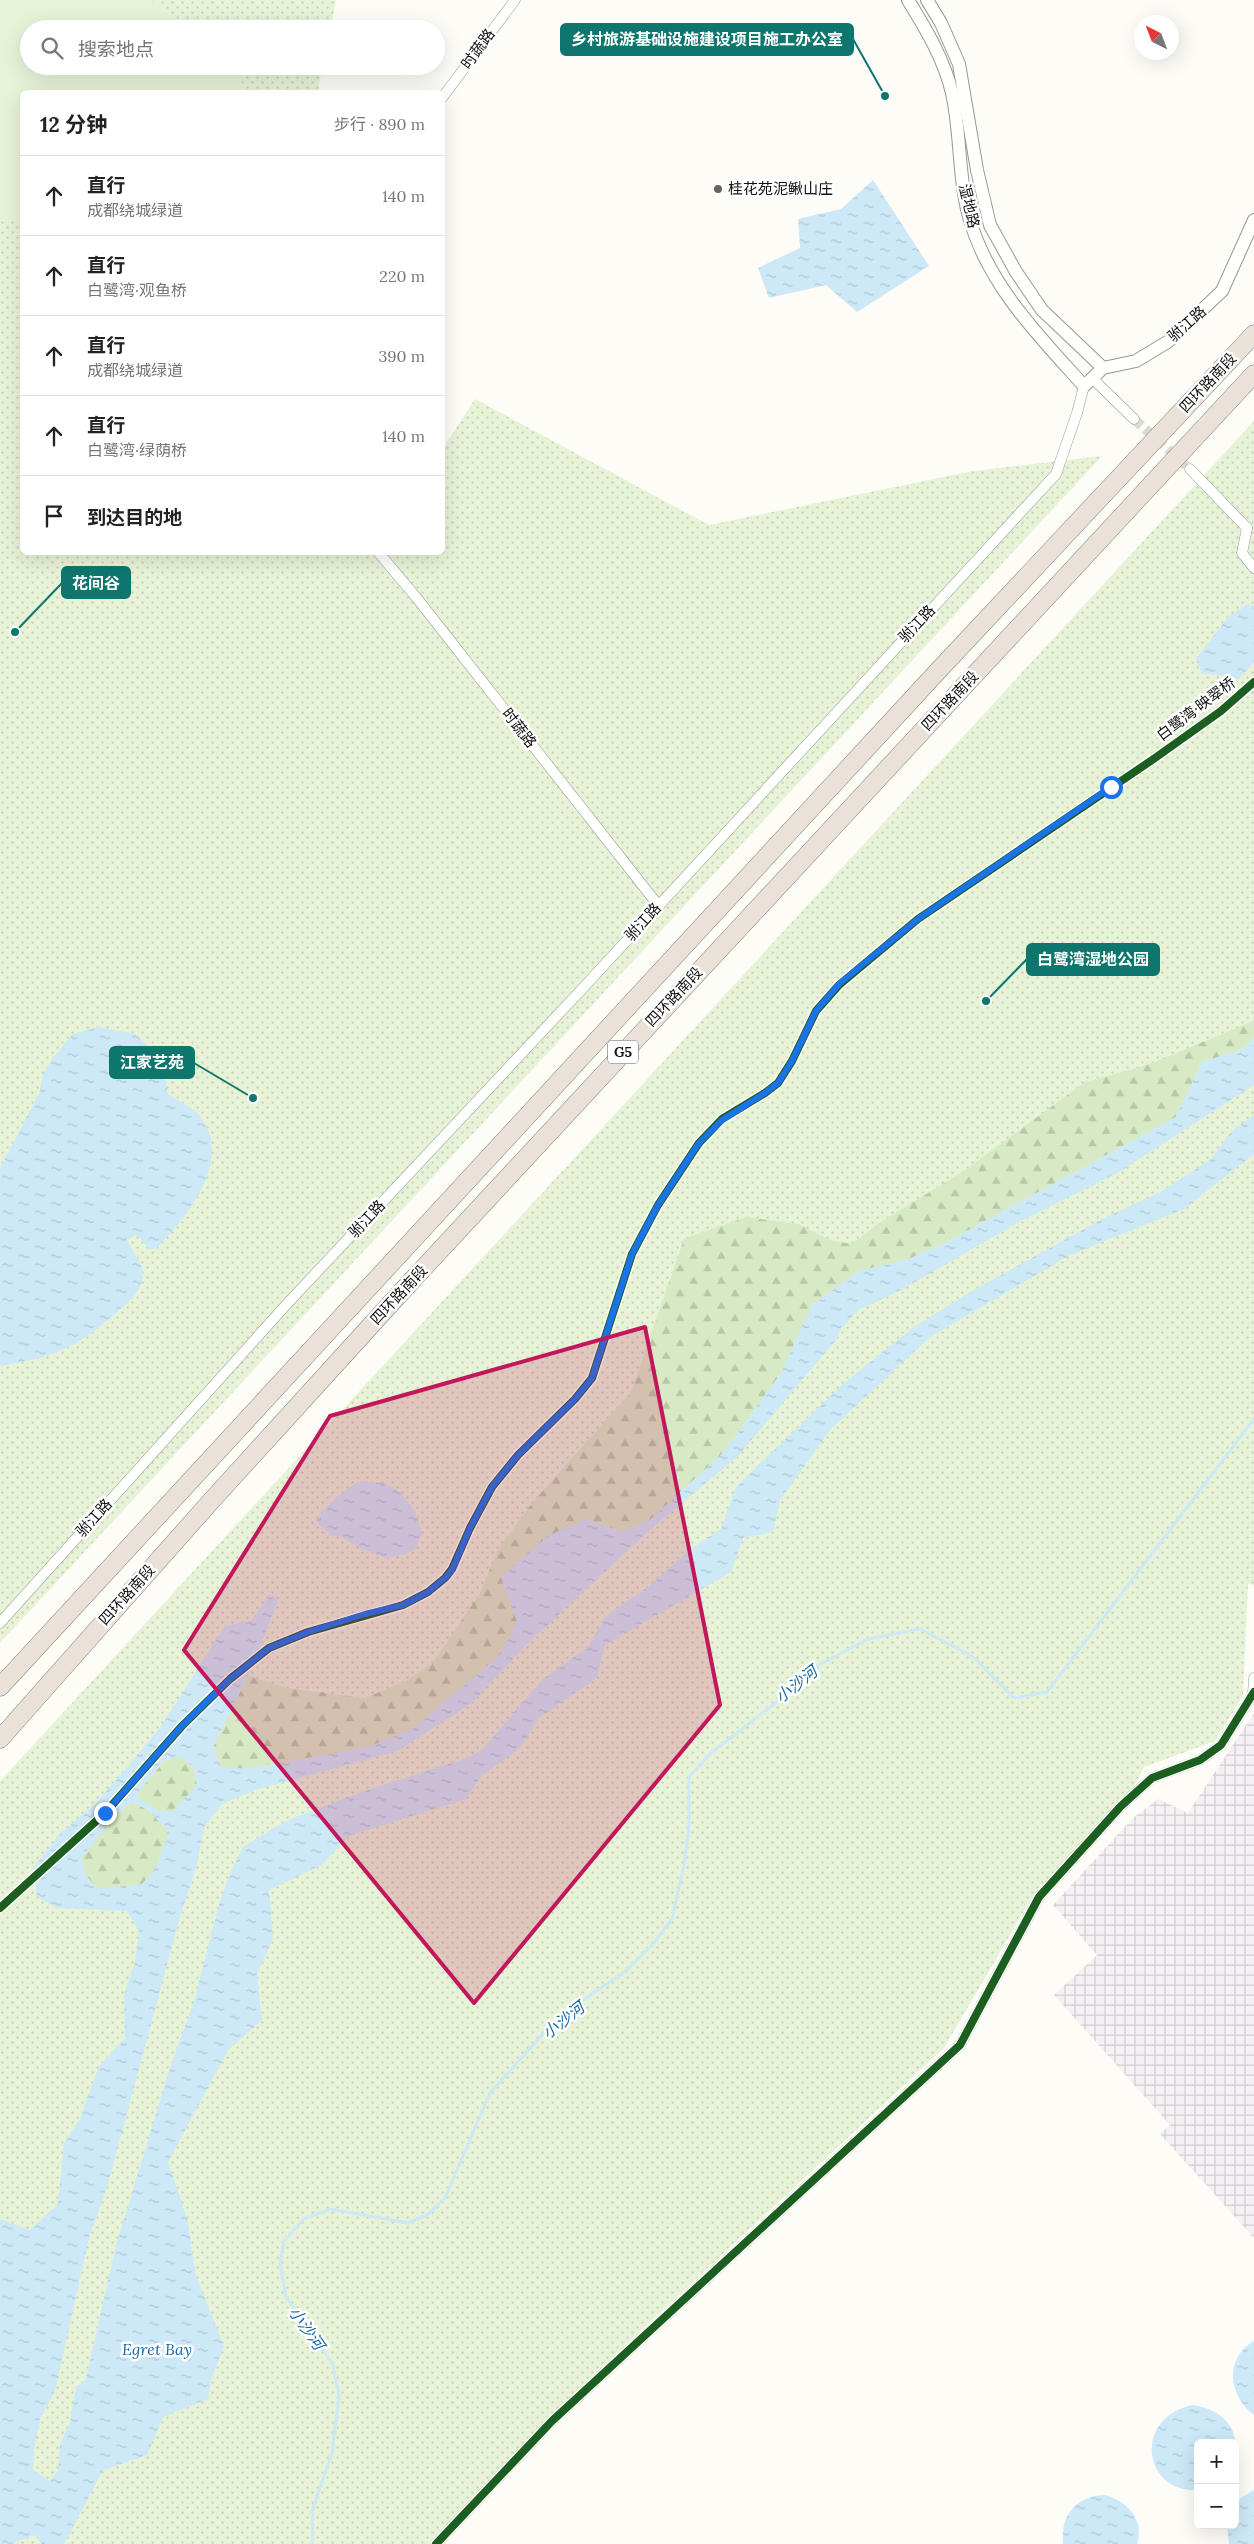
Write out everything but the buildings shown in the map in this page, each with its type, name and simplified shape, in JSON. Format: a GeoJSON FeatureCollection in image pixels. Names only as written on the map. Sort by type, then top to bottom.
{"type":"FeatureCollection","features":[{"type":"Feature","properties":{"kind":"highway","name":"四环路南段"},"geometry":{"type":"LineString","coordinates":[[0,1687],[937,672],[1254,334]]}},
{"type":"Feature","properties":{"kind":"highway","name":"四环路南段"},"geometry":{"type":"LineString","coordinates":[[0,1738],[212,1500],[405,1288],[1254,374]]}},
{"type":"Feature","properties":{"kind":"street","name":"时蔬路"},"geometry":{"type":"LineString","coordinates":[[445,94],[515,0]]}},
{"type":"Feature","properties":{"kind":"street","name":"湿地路"},"geometry":{"type":"LineString","coordinates":[[908,0],[942,62],[952,94],[967,208],[981,251],[1005,294],[1026,322],[1088,382]]}},
{"type":"Feature","properties":{"kind":"street","name":"湿地路"},"geometry":{"type":"LineString","coordinates":[[927,0],[941,23],[959,64],[977,170],[990,225],[1016,272],[1042,310],[1104,368]]}},
{"type":"Feature","properties":{"kind":"street","name":"驸江路"},"geometry":{"type":"LineString","coordinates":[[1104,368],[1136,360],[1169,341],[1222,291],[1254,220]]}},
{"type":"Feature","properties":{"kind":"street"},"geometry":{"type":"LineString","coordinates":[[1104,368],[1088,382],[1134,420]]}},
{"type":"Feature","properties":{"kind":"street","name":"驸江路"},"geometry":{"type":"LineString","coordinates":[[0,1623],[286,1305],[1056,474],[1088,382]]}},
{"type":"Feature","properties":{"kind":"street"},"geometry":{"type":"LineString","coordinates":[[1190,469],[1250,527],[1242,553],[1254,568]]}},
{"type":"Feature","properties":{"kind":"street","name":"时蔬路"},"geometry":{"type":"LineString","coordinates":[[381,555],[416,597],[658,905]]}},
{"type":"Feature","properties":{"kind":"street"},"geometry":{"type":"LineString","coordinates":[[436,2544],[552,2421],[960,2044],[1039,1897],[1121,1806],[1152,1778],[1200,1760],[1220,1745],[1254,1692],[1254,1678]]}},
{"type":"Feature","properties":{"kind":"highlighted area"},"geometry":{"type":"Polygon","coordinates":[[[645,1327],[720,1705],[474,2003],[184,1650],[330,1416],[645,1327]]]}},
{"type":"Feature","properties":{"kind":"shaded area"},"geometry":{"type":"Polygon","coordinates":[[[1254,1713],[1254,2238],[1160,2134],[1170,2125],[1054,1995],[1097,1955],[1053,1905],[1133,1818],[1158,1799],[1188,1813],[1254,1713]]]}},
{"type":"Feature","properties":{"kind":"green space"},"geometry":{"type":"Polygon","coordinates":[[[0,0],[336,0],[332,20],[20,20],[20,75],[321,75],[318,90],[20,90],[20,555],[445,555],[445,445],[475,399],[709,525],[973,471],[1102,456],[0,1643],[0,0]]]}},
{"type":"Feature","properties":{"kind":"green space"},"geometry":{"type":"Polygon","coordinates":[[[0,0],[150,0],[180,20],[20,20],[20,75],[241,75],[243,90],[20,90],[20,225],[0,216],[0,0]]]}},
{"type":"Feature","properties":{"kind":"green space"},"geometry":{"type":"Polygon","coordinates":[[[1254,421],[1254,1586],[1248,1583],[1243,1696],[1215,1741],[1144,1767],[1133,1788],[1035,1892],[944,2048],[548,2417],[429,2544],[0,2544],[0,1781],[1254,421]]]}},
{"type":"Feature","properties":{"kind":"green space"},"geometry":{"type":"Polygon","coordinates":[[[1254,1021],[1254,1037],[1243,1049],[1202,1062],[1176,1117],[943,1244],[909,1259],[859,1271],[813,1305],[781,1373],[723,1453],[650,1520],[622,1532],[586,1519],[517,1622],[500,1655],[414,1728],[369,1747],[247,1769],[221,1767],[213,1747],[248,1676],[287,1688],[365,1698],[406,1681],[432,1664],[480,1593],[498,1550],[531,1504],[631,1392],[684,1239],[746,1217],[798,1224],[833,1241],[852,1244],[879,1223],[964,1171],[1085,1082],[1147,1065],[1254,1021]]]}},
{"type":"Feature","properties":{"kind":"green space"},"geometry":{"type":"Polygon","coordinates":[[[181,1757],[194,1768],[197,1785],[173,1812],[161,1812],[137,1798],[138,1792],[165,1760],[181,1757]]]}},
{"type":"Feature","properties":{"kind":"green space"},"geometry":{"type":"Polygon","coordinates":[[[132,1802],[148,1810],[169,1832],[155,1870],[141,1885],[96,1888],[85,1874],[81,1859],[112,1817],[132,1802]]]}},
{"type":"Feature","properties":{"kind":"water"},"geometry":{"type":"Polygon","coordinates":[[[873,180],[929,266],[857,312],[826,285],[769,298],[758,268],[800,248],[798,219],[841,209],[873,180]]]}},
{"type":"Feature","properties":{"kind":"water"},"geometry":{"type":"Polygon","coordinates":[[[1247,604],[1254,606],[1254,663],[1239,678],[1202,673],[1196,659],[1228,617],[1247,604]]]}},
{"type":"Feature","properties":{"kind":"water"},"geometry":{"type":"Polygon","coordinates":[[[98,1027],[135,1034],[161,1059],[168,1094],[194,1110],[208,1130],[212,1148],[210,1166],[204,1185],[194,1203],[157,1248],[150,1250],[136,1234],[127,1240],[140,1262],[143,1275],[140,1286],[126,1305],[89,1335],[63,1350],[35,1359],[0,1366],[0,1168],[39,1094],[43,1075],[52,1059],[73,1034],[98,1027]]]}},
{"type":"Feature","properties":{"kind":"water","name":"Egret Bay"},"geometry":{"type":"Polygon","coordinates":[[[1254,1037],[1254,1085],[1119,1172],[1019,1222],[903,1289],[858,1310],[841,1329],[837,1339],[736,1458],[652,1528],[525,1646],[473,1702],[398,1751],[258,1789],[222,1804],[204,1827],[197,1864],[180,1917],[107,2187],[90,2234],[55,2391],[40,2419],[34,2450],[33,2470],[50,2481],[58,2471],[60,2444],[70,2423],[76,2388],[86,2379],[115,2249],[171,2065],[194,2002],[220,1901],[229,1876],[243,1847],[284,1822],[359,1793],[464,1759],[482,1750],[542,1680],[589,1646],[606,1616],[648,1587],[692,1548],[721,1529],[736,1487],[844,1383],[914,1327],[962,1297],[1102,1219],[1161,1192],[1211,1159],[1232,1131],[1254,1115],[1254,1154],[1184,1209],[1070,1255],[930,1337],[831,1429],[780,1500],[773,1532],[743,1538],[731,1572],[605,1645],[597,1678],[539,1718],[520,1748],[481,1776],[466,1799],[348,1836],[322,1865],[269,1890],[273,1939],[257,1974],[262,2020],[228,2050],[168,2162],[187,2218],[196,2276],[224,2346],[211,2380],[208,2399],[163,2417],[147,2455],[103,2470],[64,2544],[42,2544],[35,2535],[10,2544],[0,2544],[0,2219],[30,2230],[58,2204],[64,2143],[80,2119],[99,2066],[125,2039],[124,1995],[135,1962],[139,1931],[127,1911],[57,1908],[37,1897],[33,1868],[60,1834],[97,1802],[160,1728],[225,1626],[251,1621],[270,1594],[278,1600],[254,1663],[213,1747],[221,1767],[247,1769],[368,1747],[414,1728],[500,1655],[517,1622],[501,1577],[548,1536],[586,1519],[622,1532],[650,1520],[723,1453],[781,1373],[812,1305],[859,1271],[909,1259],[943,1244],[1176,1117],[1202,1062],[1243,1049],[1254,1037]],[[181,1757],[165,1760],[138,1792],[137,1798],[161,1812],[173,1811],[197,1785],[194,1768],[181,1757]],[[132,1802],[112,1817],[81,1859],[85,1874],[96,1888],[141,1885],[155,1870],[169,1832],[148,1810],[132,1802]]]}},
{"type":"Feature","properties":{"kind":"water"},"geometry":{"type":"Polygon","coordinates":[[[359,1481],[383,1483],[400,1492],[415,1511],[422,1532],[416,1548],[406,1554],[386,1558],[362,1549],[342,1537],[331,1535],[316,1521],[335,1499],[359,1481]]]}},
{"type":"Feature","properties":{"kind":"water"},"geometry":{"type":"Polygon","coordinates":[[[1254,2341],[1254,2415],[1239,2398],[1233,2377],[1238,2357],[1244,2348],[1254,2341]]]}},
{"type":"Feature","properties":{"kind":"water"},"geometry":{"type":"Polygon","coordinates":[[[1193,2405],[1203,2407],[1227,2422],[1235,2438],[1194,2439],[1194,2490],[1179,2488],[1165,2480],[1156,2468],[1152,2454],[1153,2438],[1160,2424],[1173,2412],[1193,2405]]]}},
{"type":"Feature","properties":{"kind":"water"},"geometry":{"type":"Polygon","coordinates":[[[1254,2490],[1254,2544],[1229,2544],[1227,2529],[1239,2529],[1239,2500],[1254,2490]]]}},
{"type":"Feature","properties":{"kind":"water"},"geometry":{"type":"Polygon","coordinates":[[[1105,2495],[1120,2502],[1132,2513],[1138,2527],[1137,2544],[1063,2544],[1064,2524],[1072,2509],[1086,2499],[1105,2495]]]}},
{"type":"Feature","properties":{"kind":"waterway","name":"小沙河"},"geometry":{"type":"LineString","coordinates":[[312,2544],[313,2508],[332,2453],[339,2396],[333,2365],[286,2297],[280,2264],[284,2241],[304,2219],[331,2209],[408,2223],[427,2215],[445,2198],[490,2093],[542,2035],[586,1998],[626,1971],[654,1943],[672,1919],[684,1865],[689,1828],[689,1777],[710,1754],[787,1694],[817,1666],[868,1639],[920,1629],[972,1656],[1014,1698],[1047,1692],[1254,1419]]}},
{"type":"Feature","properties":{"kind":"tunnel"},"geometry":{"type":"LineString","coordinates":[[1134,419],[1190,469]]}},
{"type":"Feature","properties":{"kind":"cycle path","name":"白鹭湾·映翠桥"},"geometry":{"type":"LineString","coordinates":[[0,1908],[105,1813],[182,1726],[230,1679],[269,1648],[308,1632],[403,1605],[428,1592],[445,1578],[452,1569],[470,1528],[492,1487],[518,1455],[575,1399],[592,1378],[632,1254],[658,1205],[699,1143],[722,1119],[778,1083],[792,1061],[816,1011],[839,985],[918,919],[1155,758],[1221,711],[1254,682]]}},
{"type":"Feature","properties":{"kind":"cycle path"},"geometry":{"type":"LineString","coordinates":[[436,2544],[552,2421],[960,2045],[1039,1897],[1121,1806],[1152,1778],[1200,1760],[1221,1745],[1254,1692]]}},
{"type":"Feature","properties":{"kind":"place","name":"乡村旅游基础设施建设项目施工办公室"},"geometry":{"type":"Point","coordinates":[885,96]}},
{"type":"Feature","properties":{"kind":"place","name":"桂花苑泥鳅山庄"},"geometry":{"type":"Point","coordinates":[718,189]}},
{"type":"Feature","properties":{"kind":"place","name":"花间谷"},"geometry":{"type":"Point","coordinates":[15,632]}},
{"type":"Feature","properties":{"kind":"place","name":"白鹭湾湿地公园"},"geometry":{"type":"Point","coordinates":[986,1001]}},
{"type":"Feature","properties":{"kind":"place","name":"江家艺苑"},"geometry":{"type":"Point","coordinates":[253,1098]}},
{"type":"Feature","properties":{"kind":"route"},"geometry":{"type":"LineString","coordinates":[[105,1813],[182,1726],[230,1679],[269,1648],[308,1632],[365,1614],[403,1605],[428,1592],[445,1578],[452,1570],[470,1528],[492,1487],[518,1455],[575,1399],[592,1378],[632,1254],[658,1205],[699,1143],[722,1120],[778,1083],[792,1061],[816,1011],[839,984],[918,919],[1111,787]]}}]}
